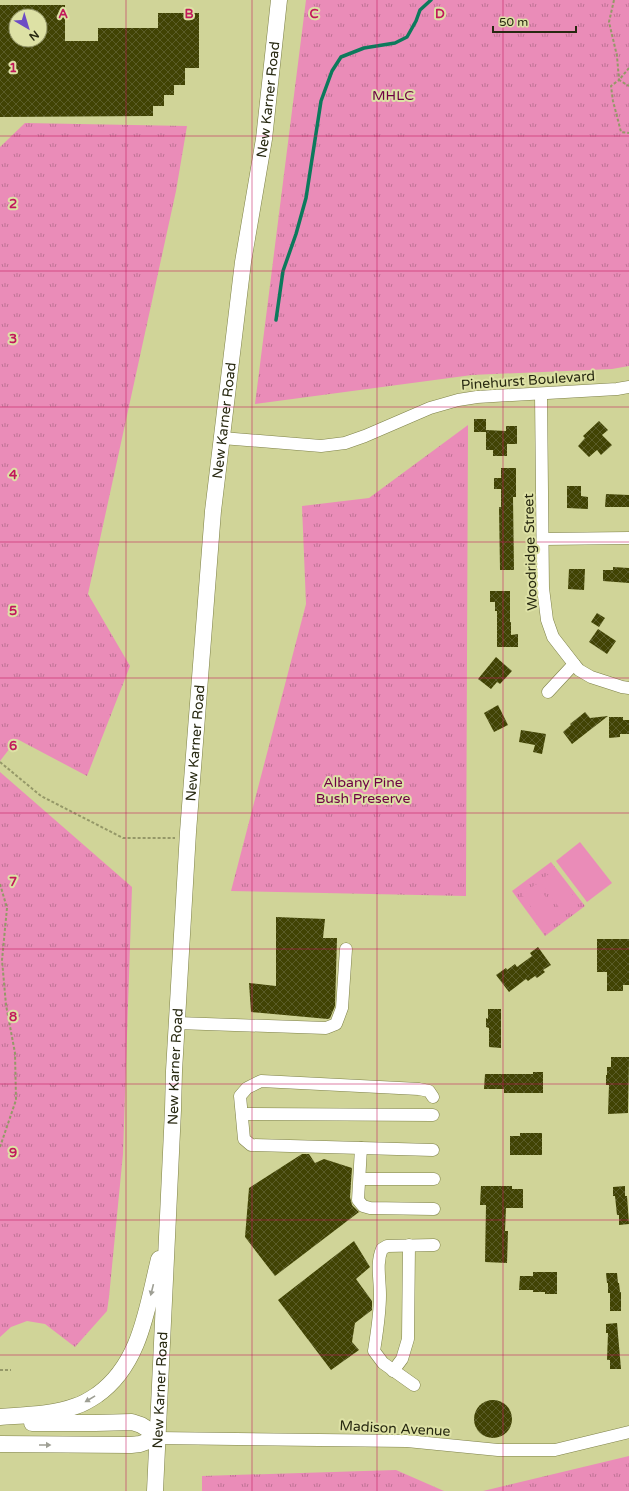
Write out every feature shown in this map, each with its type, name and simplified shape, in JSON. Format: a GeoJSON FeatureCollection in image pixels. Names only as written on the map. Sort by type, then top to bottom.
{"type":"FeatureCollection","features":[{"type":"Feature","properties":{"kind":"main road","name":"New Karner Road"},"geometry":{"type":"LineString","coordinates":[[155,1491],[187,838],[209,557],[243,262],[264,139],[280,0]]}},
{"type":"Feature","properties":{"kind":"main road"},"geometry":{"type":"LineString","coordinates":[[0,1417],[48,1413],[77,1406],[103,1391],[114,1380],[130,1359],[139,1337],[168,1225]]}},
{"type":"Feature","properties":{"kind":"main road"},"geometry":{"type":"LineString","coordinates":[[0,1423],[94,1424],[132,1422],[149,1430],[157,1438],[132,1445],[0,1444]]}},
{"type":"Feature","properties":{"kind":"street","name":"Pinehurst Boulevard"},"geometry":{"type":"LineString","coordinates":[[222,438],[321,446],[337,444],[365,436],[430,408],[458,400],[477,397],[541,394],[629,387]]}},
{"type":"Feature","properties":{"kind":"street","name":"Woodridge Street"},"geometry":{"type":"LineString","coordinates":[[541,394],[543,588],[547,620],[553,637],[579,670],[591,678],[629,688]]}},
{"type":"Feature","properties":{"kind":"street"},"geometry":{"type":"LineString","coordinates":[[543,539],[629,538]]}},
{"type":"Feature","properties":{"kind":"street"},"geometry":{"type":"LineString","coordinates":[[548,692],[574,664]]}},
{"type":"Feature","properties":{"kind":"street"},"geometry":{"type":"LineString","coordinates":[[177,1023],[326,1028],[336,1024],[342,1008],[346,949]]}},
{"type":"Feature","properties":{"kind":"street"},"geometry":{"type":"LineString","coordinates":[[433,1097],[429,1091],[419,1089],[261,1081],[247,1088],[240,1096],[244,1139],[251,1145],[434,1150]]}},
{"type":"Feature","properties":{"kind":"street"},"geometry":{"type":"LineString","coordinates":[[242,1114],[433,1115]]}},
{"type":"Feature","properties":{"kind":"street"},"geometry":{"type":"LineString","coordinates":[[361,1148],[358,1200],[363,1206],[370,1208],[434,1209]]}},
{"type":"Feature","properties":{"kind":"street"},"geometry":{"type":"LineString","coordinates":[[360,1179],[434,1179]]}},
{"type":"Feature","properties":{"kind":"street"},"geometry":{"type":"LineString","coordinates":[[414,1385],[383,1363],[374,1351],[378,1329],[380,1296],[378,1257],[382,1249],[387,1246],[434,1244]]}},
{"type":"Feature","properties":{"kind":"street"},"geometry":{"type":"LineString","coordinates":[[393,1371],[402,1359],[408,1340],[409,1245]]}},
{"type":"Feature","properties":{"kind":"street","name":"Madison Avenue"},"geometry":{"type":"LineString","coordinates":[[157,1438],[407,1441],[498,1450],[555,1450],[629,1432]]}},
{"type":"Feature","properties":{"kind":"path"},"geometry":{"type":"LineString","coordinates":[[614,0],[609,22],[617,56],[619,80]]}},
{"type":"Feature","properties":{"kind":"path"},"geometry":{"type":"LineString","coordinates":[[629,68],[619,80],[611,86],[613,101],[621,132],[629,133]]}},
{"type":"Feature","properties":{"kind":"path"},"geometry":{"type":"LineString","coordinates":[[619,80],[629,86]]}},
{"type":"Feature","properties":{"kind":"path"},"geometry":{"type":"LineString","coordinates":[[0,762],[41,796],[123,838],[187,838]]}},
{"type":"Feature","properties":{"kind":"path"},"geometry":{"type":"LineString","coordinates":[[0,884],[6,908],[2,960],[6,1005],[14,1053],[16,1100],[0,1147]]}},
{"type":"Feature","properties":{"kind":"path"},"geometry":{"type":"LineString","coordinates":[[0,1370],[11,1370]]}},
{"type":"Feature","properties":{"kind":"green space","name":"MHLC"},"geometry":{"type":"Polygon","coordinates":[[[306,0],[629,0],[629,366],[612,369],[472,375],[255,404],[306,0]]]}},
{"type":"Feature","properties":{"kind":"green space"},"geometry":{"type":"Polygon","coordinates":[[[25,123],[187,126],[176,191],[88,594],[130,666],[87,776],[17,739],[0,761],[0,147],[25,123]]]}},
{"type":"Feature","properties":{"kind":"green space","name":"Albany Pine Bush Preserve"},"geometry":{"type":"Polygon","coordinates":[[[468,425],[466,896],[231,891],[306,604],[302,506],[369,498],[468,425]]]}},
{"type":"Feature","properties":{"kind":"green space"},"geometry":{"type":"Polygon","coordinates":[[[0,772],[132,887],[123,1154],[109,1297],[107,1311],[75,1347],[45,1324],[27,1321],[11,1327],[0,1337],[0,772]]]}},
{"type":"Feature","properties":{"kind":"green space"},"geometry":{"type":"Polygon","coordinates":[[[580,842],[612,883],[587,902],[556,861],[580,842]]]}},
{"type":"Feature","properties":{"kind":"green space"},"geometry":{"type":"Polygon","coordinates":[[[551,862],[585,906],[545,936],[512,891],[551,862]]]}},
{"type":"Feature","properties":{"kind":"green space"},"geometry":{"type":"Polygon","coordinates":[[[554,870],[578,902],[563,913],[540,881],[554,870]]]}},
{"type":"Feature","properties":{"kind":"green space"},"geometry":{"type":"Polygon","coordinates":[[[536,884],[560,916],[545,926],[522,895],[536,884]]]}},
{"type":"Feature","properties":{"kind":"green space"},"geometry":{"type":"Polygon","coordinates":[[[629,1456],[629,1491],[483,1491],[629,1456]]]}},
{"type":"Feature","properties":{"kind":"green space"},"geometry":{"type":"Polygon","coordinates":[[[396,1470],[444,1491],[202,1491],[202,1476],[396,1470]]]}},
{"type":"Feature","properties":{"kind":"building"},"geometry":{"type":"Polygon","coordinates":[[[0,5],[65,5],[65,41],[98,41],[98,28],[158,28],[158,13],[199,13],[199,68],[185,68],[185,85],[174,85],[174,95],[164,95],[164,106],[153,106],[153,116],[0,117],[0,5]]]}},
{"type":"Feature","properties":{"kind":"building"},"geometry":{"type":"Polygon","coordinates":[[[474,419],[486,419],[486,430],[506,431],[506,426],[517,426],[517,444],[507,444],[507,456],[493,456],[493,450],[486,450],[486,432],[474,432],[474,419]]]}},
{"type":"Feature","properties":{"kind":"building"},"geometry":{"type":"Polygon","coordinates":[[[599,421],[608,430],[602,435],[612,445],[601,455],[597,450],[589,457],[578,446],[585,438],[583,436],[599,421]]]}},
{"type":"Feature","properties":{"kind":"building"},"geometry":{"type":"Polygon","coordinates":[[[501,468],[516,468],[516,497],[513,497],[514,570],[500,570],[499,507],[501,507],[501,489],[494,489],[494,478],[501,478],[501,468]]]}},
{"type":"Feature","properties":{"kind":"building"},"geometry":{"type":"Polygon","coordinates":[[[567,486],[581,486],[581,496],[588,497],[588,509],[567,508],[567,486]]]}},
{"type":"Feature","properties":{"kind":"building"},"geometry":{"type":"Polygon","coordinates":[[[606,494],[629,495],[629,507],[605,507],[606,494]]]}},
{"type":"Feature","properties":{"kind":"building"},"geometry":{"type":"Polygon","coordinates":[[[613,567],[629,568],[629,583],[603,581],[603,570],[613,570],[613,567]]]}},
{"type":"Feature","properties":{"kind":"building"},"geometry":{"type":"Polygon","coordinates":[[[569,569],[585,569],[584,590],[568,589],[569,569]]]}},
{"type":"Feature","properties":{"kind":"building"},"geometry":{"type":"Polygon","coordinates":[[[490,591],[510,591],[511,635],[518,634],[518,647],[497,647],[497,611],[495,611],[495,602],[490,602],[490,591]]]}},
{"type":"Feature","properties":{"kind":"building"},"geometry":{"type":"Polygon","coordinates":[[[597,613],[605,618],[599,627],[591,622],[597,613]]]}},
{"type":"Feature","properties":{"kind":"building"},"geometry":{"type":"Polygon","coordinates":[[[598,629],[616,641],[607,654],[589,642],[598,629]]]}},
{"type":"Feature","properties":{"kind":"building"},"geometry":{"type":"Polygon","coordinates":[[[496,657],[512,671],[500,684],[497,682],[491,689],[478,679],[496,657]]]}},
{"type":"Feature","properties":{"kind":"building"},"geometry":{"type":"Polygon","coordinates":[[[498,705],[508,725],[494,732],[484,713],[498,705]]]}},
{"type":"Feature","properties":{"kind":"building"},"geometry":{"type":"Polygon","coordinates":[[[585,712],[590,718],[608,716],[572,744],[563,732],[571,725],[570,724],[585,712]]]}},
{"type":"Feature","properties":{"kind":"building"},"geometry":{"type":"Polygon","coordinates":[[[609,717],[623,717],[623,720],[629,720],[629,734],[620,734],[620,737],[609,738],[609,717]]]}},
{"type":"Feature","properties":{"kind":"building"},"geometry":{"type":"Polygon","coordinates":[[[521,730],[546,734],[542,754],[533,752],[535,745],[519,742],[521,730]]]}},
{"type":"Feature","properties":{"kind":"building"},"geometry":{"type":"Polygon","coordinates":[[[276,917],[325,919],[323,938],[337,938],[335,1006],[330,1018],[251,1012],[249,983],[276,986],[276,917]]]}},
{"type":"Feature","properties":{"kind":"building"},"geometry":{"type":"Polygon","coordinates":[[[597,939],[629,939],[629,985],[623,985],[623,991],[607,991],[607,972],[597,972],[597,939]]]}},
{"type":"Feature","properties":{"kind":"building"},"geometry":{"type":"Polygon","coordinates":[[[538,947],[551,965],[543,970],[545,972],[537,978],[535,976],[528,981],[526,979],[509,992],[496,975],[515,964],[517,967],[532,956],[530,953],[538,947]]]}},
{"type":"Feature","properties":{"kind":"building"},"geometry":{"type":"Polygon","coordinates":[[[488,1009],[501,1009],[501,1048],[489,1047],[489,1028],[486,1027],[488,1009]]]}},
{"type":"Feature","properties":{"kind":"building"},"geometry":{"type":"Polygon","coordinates":[[[611,1057],[629,1057],[628,1113],[608,1114],[609,1085],[606,1085],[606,1075],[607,1067],[611,1067],[611,1057]]]}},
{"type":"Feature","properties":{"kind":"building"},"geometry":{"type":"Polygon","coordinates":[[[533,1072],[543,1072],[543,1093],[504,1093],[504,1089],[484,1089],[485,1074],[533,1074],[533,1072]]]}},
{"type":"Feature","properties":{"kind":"building"},"geometry":{"type":"Polygon","coordinates":[[[520,1133],[542,1133],[542,1155],[510,1155],[510,1136],[520,1136],[520,1133]]]}},
{"type":"Feature","properties":{"kind":"building"},"geometry":{"type":"Polygon","coordinates":[[[302,1154],[309,1154],[315,1163],[324,1159],[352,1168],[350,1197],[352,1205],[359,1212],[275,1276],[245,1237],[249,1188],[302,1154]]]}},
{"type":"Feature","properties":{"kind":"building"},"geometry":{"type":"Polygon","coordinates":[[[481,1186],[512,1186],[512,1189],[523,1189],[523,1208],[506,1208],[505,1231],[508,1231],[507,1263],[485,1262],[486,1205],[480,1205],[481,1186]]]}},
{"type":"Feature","properties":{"kind":"building"},"geometry":{"type":"Polygon","coordinates":[[[625,1186],[629,1224],[619,1225],[619,1215],[617,1215],[615,1196],[613,1196],[613,1187],[625,1186]]]}},
{"type":"Feature","properties":{"kind":"building"},"geometry":{"type":"Polygon","coordinates":[[[354,1241],[370,1267],[356,1279],[372,1301],[372,1310],[355,1323],[352,1342],[359,1350],[331,1370],[278,1300],[354,1241]]]}},
{"type":"Feature","properties":{"kind":"building"},"geometry":{"type":"Polygon","coordinates":[[[533,1272],[557,1272],[557,1294],[533,1292],[533,1290],[519,1290],[520,1276],[533,1276],[533,1272]]]}},
{"type":"Feature","properties":{"kind":"building"},"geometry":{"type":"Polygon","coordinates":[[[606,1273],[617,1273],[621,1292],[621,1311],[610,1311],[610,1293],[608,1293],[606,1273]]]}},
{"type":"Feature","properties":{"kind":"building"},"geometry":{"type":"Polygon","coordinates":[[[617,1323],[621,1369],[610,1369],[610,1360],[607,1360],[608,1333],[606,1333],[606,1324],[617,1323]]]}},
{"type":"Feature","properties":{"kind":"building"},"geometry":{"type":"Polygon","coordinates":[[[489,1400],[497,1400],[507,1405],[511,1412],[511,1426],[507,1433],[497,1438],[489,1438],[479,1433],[477,1430],[474,1423],[474,1415],[479,1405],[482,1403],[489,1400]]]}},
{"type":"Feature","properties":{"kind":"waterway"},"geometry":{"type":"LineString","coordinates":[[276,320],[283,271],[296,234],[306,198],[321,101],[332,71],[341,57],[364,48],[395,43],[407,37],[420,10],[431,0]]}}]}
